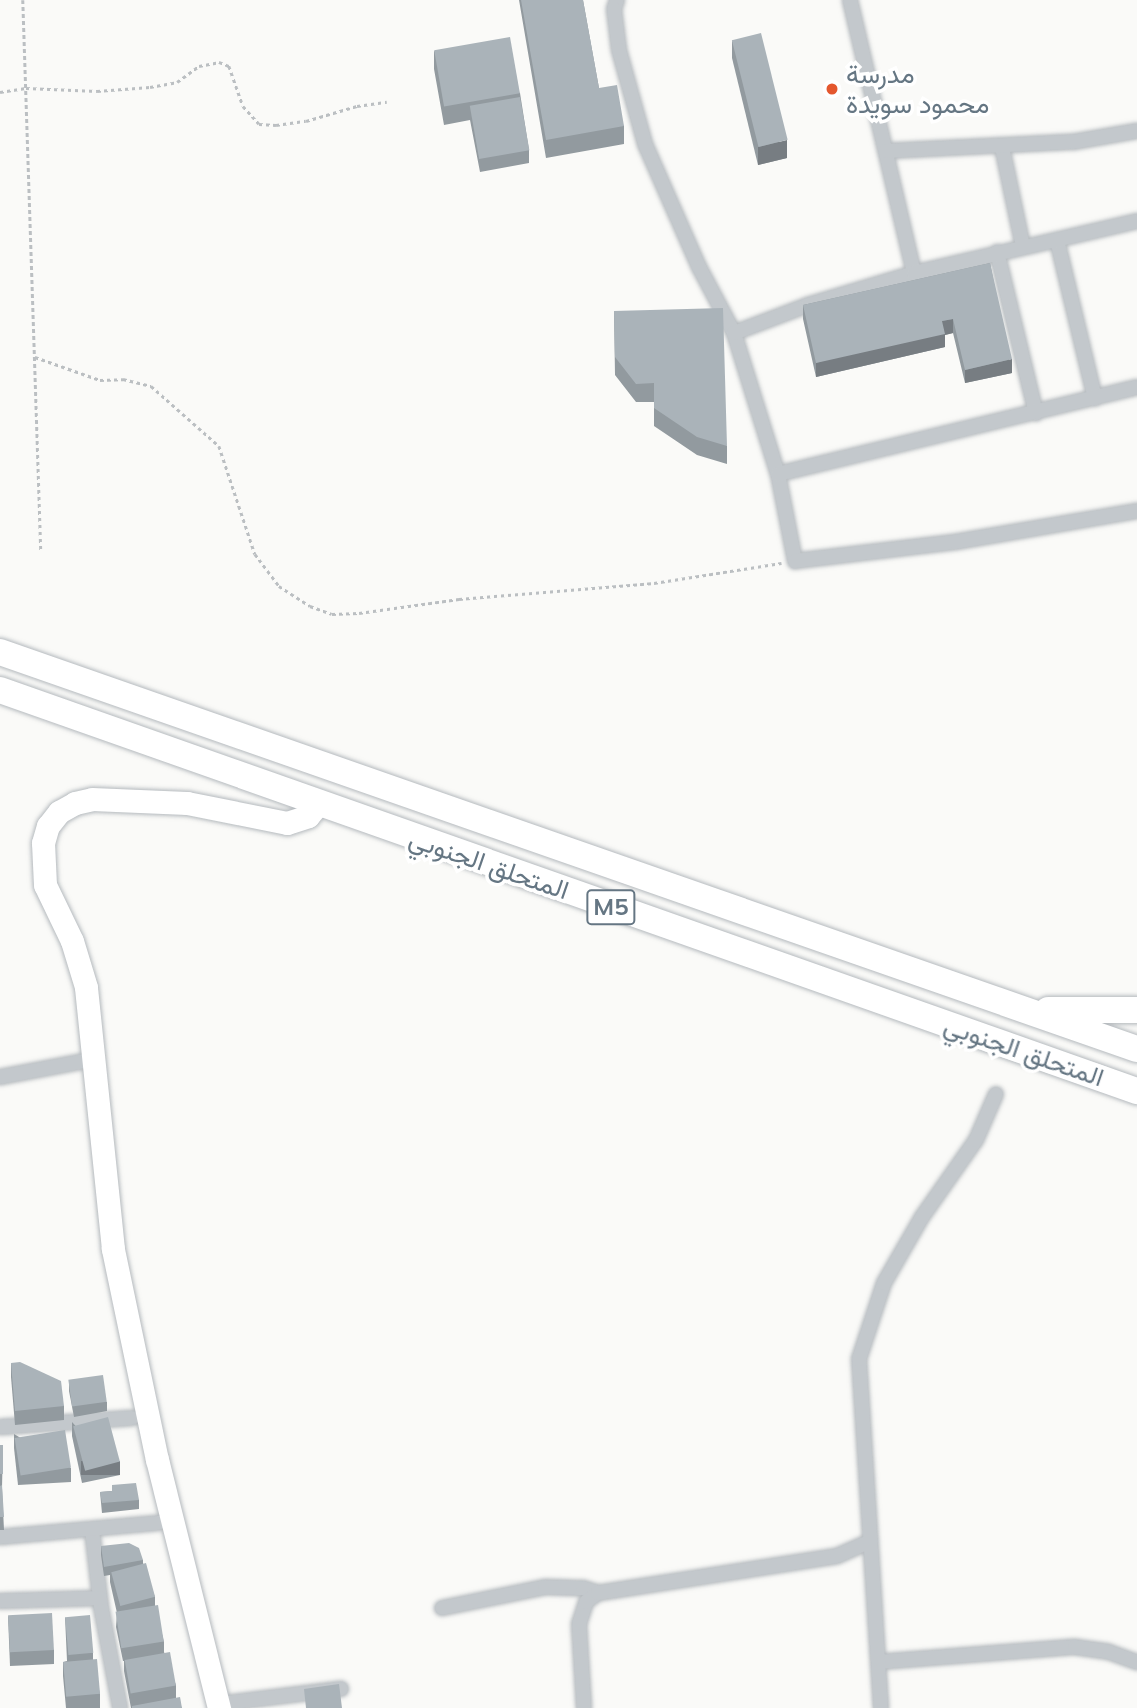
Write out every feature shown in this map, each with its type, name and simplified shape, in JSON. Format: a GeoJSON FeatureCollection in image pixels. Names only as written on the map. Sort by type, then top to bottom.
{"type":"FeatureCollection","features":[{"type":"Feature","properties":{"kind":"highway","name":"المتحلق الجنوبي"},"geometry":{"type":"LineString","coordinates":[[8,655],[92,687],[1137,1049]]}},
{"type":"Feature","properties":{"kind":"highway","name":"المتحلق الجنوبي"},"geometry":{"type":"LineString","coordinates":[[7,693],[1137,1091]]}},
{"type":"Feature","properties":{"kind":"highway"},"geometry":{"type":"LineString","coordinates":[[1030,1010],[1137,1010]]}},
{"type":"Feature","properties":{"kind":"main road"},"geometry":{"type":"LineString","coordinates":[[214,1707],[158,1523],[132,1418],[101,1255],[88,1060],[91,1011],[80,964],[49,896],[43,874],[43,843],[53,819],[75,803],[124,799],[187,803],[287,823],[308,816],[318,804]]}},
{"type":"Feature","properties":{"kind":"main road"},"geometry":{"type":"LineString","coordinates":[[88,1060],[119,1282],[214,1707]]}},
{"type":"Feature","properties":{"kind":"street"},"geometry":{"type":"LineString","coordinates":[[617,0],[614,9],[619,50],[645,144],[699,267],[734,333],[778,474],[795,561],[955,542],[1137,511]]}},
{"type":"Feature","properties":{"kind":"street"},"geometry":{"type":"LineString","coordinates":[[850,0],[914,273]]}},
{"type":"Feature","properties":{"kind":"street"},"geometry":{"type":"LineString","coordinates":[[886,151],[1073,142],[1137,131]]}},
{"type":"Feature","properties":{"kind":"street"},"geometry":{"type":"LineString","coordinates":[[1002,147],[1023,247]]}},
{"type":"Feature","properties":{"kind":"street"},"geometry":{"type":"LineString","coordinates":[[734,333],[808,305],[914,273],[1137,221]]}},
{"type":"Feature","properties":{"kind":"street"},"geometry":{"type":"LineString","coordinates":[[1057,240],[1095,398]]}},
{"type":"Feature","properties":{"kind":"street"},"geometry":{"type":"LineString","coordinates":[[997,252],[1036,413]]}},
{"type":"Feature","properties":{"kind":"street"},"geometry":{"type":"LineString","coordinates":[[778,474],[1137,387]]}},
{"type":"Feature","properties":{"kind":"street"},"geometry":{"type":"LineString","coordinates":[[0,1077],[88,1060]]}},
{"type":"Feature","properties":{"kind":"street"},"geometry":{"type":"LineString","coordinates":[[881,1708],[859,1359],[884,1283],[922,1217],[976,1140],[996,1094]]}},
{"type":"Feature","properties":{"kind":"street"},"geometry":{"type":"LineString","coordinates":[[0,1427],[132,1418]]}},
{"type":"Feature","properties":{"kind":"street"},"geometry":{"type":"LineString","coordinates":[[0,1537],[158,1523]]}},
{"type":"Feature","properties":{"kind":"street"},"geometry":{"type":"LineString","coordinates":[[92,1530],[100,1598],[120,1708]]}},
{"type":"Feature","properties":{"kind":"street"},"geometry":{"type":"LineString","coordinates":[[442,1608],[545,1587],[583,1588],[598,1593],[837,1556],[870,1541]]}},
{"type":"Feature","properties":{"kind":"street"},"geometry":{"type":"LineString","coordinates":[[584,1708],[579,1624],[586,1602],[598,1593]]}},
{"type":"Feature","properties":{"kind":"street"},"geometry":{"type":"LineString","coordinates":[[0,1601],[100,1598]]}},
{"type":"Feature","properties":{"kind":"street"},"geometry":{"type":"LineString","coordinates":[[878,1662],[1075,1647],[1109,1652],[1137,1662]]}},
{"type":"Feature","properties":{"kind":"street"},"geometry":{"type":"LineString","coordinates":[[214,1707],[341,1689]]}},
{"type":"Feature","properties":{"kind":"path"},"geometry":{"type":"LineString","coordinates":[[23,0],[41,552]]}},
{"type":"Feature","properties":{"kind":"path"},"geometry":{"type":"LineString","coordinates":[[0,92],[26,88],[97,91],[150,87],[177,82],[198,66],[219,62],[229,66],[243,106],[259,124],[306,121],[357,106],[387,102]]}},
{"type":"Feature","properties":{"kind":"path"},"geometry":{"type":"LineString","coordinates":[[35,357],[100,380],[123,379],[152,386],[219,446],[255,555],[279,586],[310,606],[332,614],[458,599],[654,583],[795,561]]}},
{"type":"Feature","properties":{"kind":"building"},"geometry":{"type":"Polygon","coordinates":[[[521,0],[583,0],[599,88],[617,85],[624,126],[546,140],[521,0]]]}},
{"type":"Feature","properties":{"kind":"building"},"geometry":{"type":"Polygon","coordinates":[[[761,33],[788,140],[759,147],[732,40],[761,33]]]}},
{"type":"Feature","properties":{"kind":"building"},"geometry":{"type":"Polygon","coordinates":[[[510,37],[520,93],[444,107],[434,50],[510,37]]]}},
{"type":"Feature","properties":{"kind":"building"},"geometry":{"type":"Polygon","coordinates":[[[520,97],[529,150],[479,159],[470,106],[520,97]]]}},
{"type":"Feature","properties":{"kind":"building"},"geometry":{"type":"Polygon","coordinates":[[[990,263],[1012,359],[965,370],[953,319],[942,321],[945,334],[816,363],[803,305],[990,263]]]}},
{"type":"Feature","properties":{"kind":"building"},"geometry":{"type":"Polygon","coordinates":[[[723,308],[727,446],[697,437],[654,408],[654,383],[636,384],[615,357],[614,311],[723,308]]]}},
{"type":"Feature","properties":{"kind":"building"},"geometry":{"type":"Polygon","coordinates":[[[20,1362],[61,1381],[64,1406],[15,1411],[11,1363],[20,1362]]]}},
{"type":"Feature","properties":{"kind":"building"},"geometry":{"type":"Polygon","coordinates":[[[103,1375],[107,1402],[72,1407],[68,1380],[103,1375]]]}},
{"type":"Feature","properties":{"kind":"building"},"geometry":{"type":"Polygon","coordinates":[[[108,1417],[120,1461],[85,1471],[73,1426],[108,1417]]]}},
{"type":"Feature","properties":{"kind":"building"},"geometry":{"type":"Polygon","coordinates":[[[65,1430],[71,1468],[21,1476],[15,1438],[65,1430]]]}},
{"type":"Feature","properties":{"kind":"building"},"geometry":{"type":"Polygon","coordinates":[[[0,1445],[3,1445],[3,1474],[0,1474],[0,1445]]]}},
{"type":"Feature","properties":{"kind":"building"},"geometry":{"type":"Polygon","coordinates":[[[136,1483],[139,1500],[102,1503],[100,1492],[112,1491],[112,1485],[136,1483]]]}},
{"type":"Feature","properties":{"kind":"building"},"geometry":{"type":"Polygon","coordinates":[[[2,1485],[4,1517],[0,1517],[0,1486],[2,1485]]]}},
{"type":"Feature","properties":{"kind":"building"},"geometry":{"type":"Polygon","coordinates":[[[129,1543],[139,1548],[143,1560],[104,1567],[101,1546],[129,1543]]]}},
{"type":"Feature","properties":{"kind":"building"},"geometry":{"type":"Polygon","coordinates":[[[146,1563],[155,1597],[120,1606],[111,1572],[146,1563]]]}},
{"type":"Feature","properties":{"kind":"building"},"geometry":{"type":"Polygon","coordinates":[[[158,1605],[164,1642],[121,1648],[116,1612],[158,1605]]]}},
{"type":"Feature","properties":{"kind":"building"},"geometry":{"type":"Polygon","coordinates":[[[52,1613],[54,1650],[10,1652],[8,1615],[52,1613]]]}},
{"type":"Feature","properties":{"kind":"building"},"geometry":{"type":"Polygon","coordinates":[[[90,1615],[93,1653],[68,1655],[65,1617],[90,1615]]]}},
{"type":"Feature","properties":{"kind":"building"},"geometry":{"type":"Polygon","coordinates":[[[170,1652],[176,1685],[131,1693],[125,1660],[170,1652]]]}},
{"type":"Feature","properties":{"kind":"building"},"geometry":{"type":"Polygon","coordinates":[[[97,1659],[100,1694],[66,1697],[63,1662],[97,1659]]]}},
{"type":"Feature","properties":{"kind":"building"},"geometry":{"type":"Polygon","coordinates":[[[339,1684],[342,1708],[306,1708],[304,1689],[339,1684]]]}},
{"type":"Feature","properties":{"kind":"building"},"geometry":{"type":"Polygon","coordinates":[[[180,1697],[182,1708],[132,1708],[132,1706],[180,1697]]]}},
{"type":"Feature","properties":{"kind":"place","name":"مدرسة محمود سويدة"},"geometry":{"type":"Point","coordinates":[832,89]}}]}
